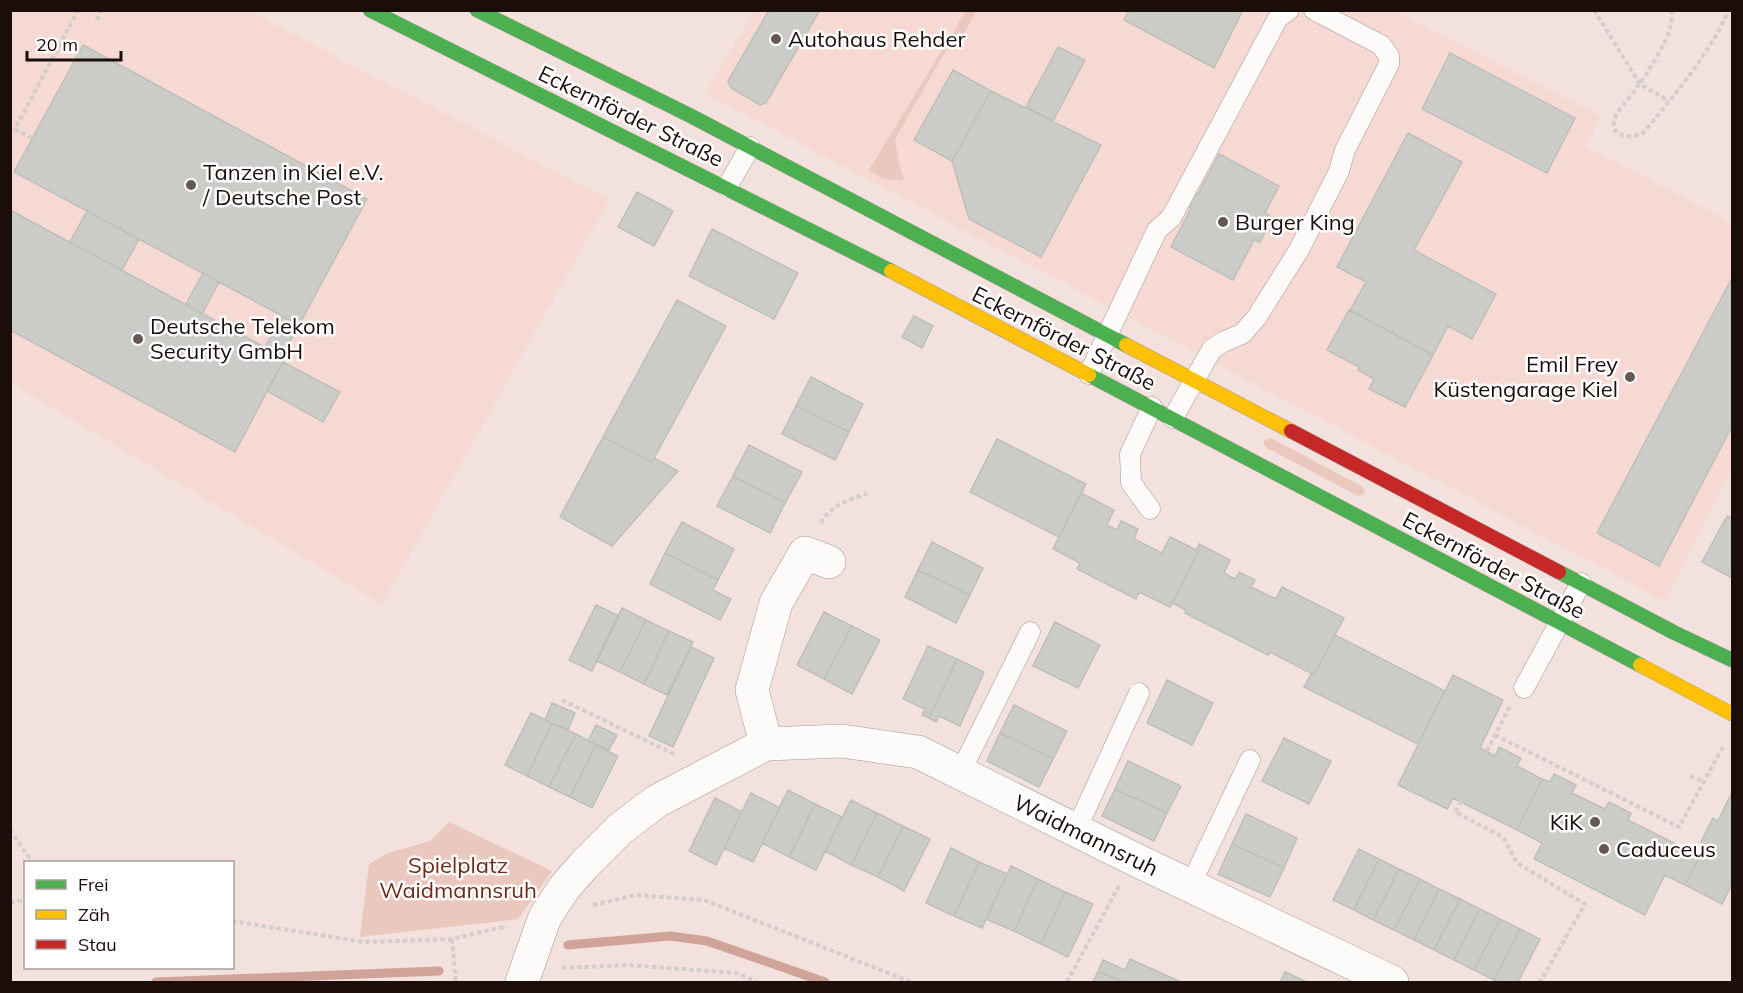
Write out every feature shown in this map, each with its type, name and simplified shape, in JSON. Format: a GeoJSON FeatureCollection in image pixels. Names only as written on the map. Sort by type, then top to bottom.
{"type":"FeatureCollection","features":[{"type":"Feature","properties":{"kind":"main road","name":"Eckernförder Straße"},"geometry":{"type":"LineString","coordinates":[[370,10],[842,245],[1732,714]]}},
{"type":"Feature","properties":{"kind":"main road","name":"Eckernförder Straße"},"geometry":{"type":"LineString","coordinates":[[477,10],[750,147],[1675,633],[1732,660]]}},
{"type":"Feature","properties":{"kind":"street"},"geometry":{"type":"LineString","coordinates":[[766,744],[752,690],[776,603],[817,557]]}},
{"type":"Feature","properties":{"kind":"street","name":"Waidmannsruh"},"geometry":{"type":"LineString","coordinates":[[524,976],[545,917],[564,888],[620,829],[657,801],[766,744],[842,741],[918,752],[1134,859],[1392,982]]}},
{"type":"Feature","properties":{"kind":"lane"},"geometry":{"type":"LineString","coordinates":[[1089,374],[1157,230],[1171,218],[1278,18],[1288,10]]}},
{"type":"Feature","properties":{"kind":"lane"},"geometry":{"type":"LineString","coordinates":[[1173,418],[1212,350],[1223,342],[1242,334],[1257,317],[1300,248],[1339,171],[1345,150],[1389,64],[1389,56],[1381,45],[1314,10]]}},
{"type":"Feature","properties":{"kind":"lane"},"geometry":{"type":"LineString","coordinates":[[727,187],[750,147]]}},
{"type":"Feature","properties":{"kind":"lane"},"geometry":{"type":"LineString","coordinates":[[1150,509],[1131,483],[1130,454],[1152,407]]}},
{"type":"Feature","properties":{"kind":"lane"},"geometry":{"type":"LineString","coordinates":[[1524,688],[1581,583]]}},
{"type":"Feature","properties":{"kind":"lane"},"geometry":{"type":"LineString","coordinates":[[960,772],[1030,632]]}},
{"type":"Feature","properties":{"kind":"lane"},"geometry":{"type":"LineString","coordinates":[[1076,830],[1139,693]]}},
{"type":"Feature","properties":{"kind":"lane"},"geometry":{"type":"LineString","coordinates":[[1190,886],[1250,760]]}},
{"type":"Feature","properties":{"kind":"path"},"geometry":{"type":"LineString","coordinates":[[32,138],[15,129],[78,10]]}},
{"type":"Feature","properties":{"kind":"path"},"geometry":{"type":"LineString","coordinates":[[97,20],[102,10]]}},
{"type":"Feature","properties":{"kind":"path"},"geometry":{"type":"LineString","coordinates":[[1594,10],[1640,84],[1669,101]]}},
{"type":"Feature","properties":{"kind":"path"},"geometry":{"type":"LineString","coordinates":[[1672,10],[1670,30],[1640,84],[1615,117],[1614,125],[1623,137],[1633,138],[1644,132],[1696,69],[1729,10]]}},
{"type":"Feature","properties":{"kind":"path"},"geometry":{"type":"LineString","coordinates":[[817,557],[824,516],[847,499],[867,494]]}},
{"type":"Feature","properties":{"kind":"path"},"geometry":{"type":"LineString","coordinates":[[1486,751],[1512,701],[1524,688]]}},
{"type":"Feature","properties":{"kind":"path"},"geometry":{"type":"LineString","coordinates":[[562,700],[684,760],[696,781]]}},
{"type":"Feature","properties":{"kind":"path"},"geometry":{"type":"LineString","coordinates":[[1495,735],[1679,827],[1728,738]]}},
{"type":"Feature","properties":{"kind":"path"},"geometry":{"type":"LineString","coordinates":[[1690,776],[1704,783]]}},
{"type":"Feature","properties":{"kind":"path"},"geometry":{"type":"LineString","coordinates":[[1461,801],[1455,812],[1503,837],[1517,863],[1585,903],[1540,982]]}},
{"type":"Feature","properties":{"kind":"path"},"geometry":{"type":"LineString","coordinates":[[10,830],[31,861]]}},
{"type":"Feature","properties":{"kind":"path"},"geometry":{"type":"LineString","coordinates":[[1067,982],[1134,859]]}},
{"type":"Feature","properties":{"kind":"path"},"geometry":{"type":"LineString","coordinates":[[452,939],[456,982]]}},
{"type":"Feature","properties":{"kind":"path"},"geometry":{"type":"LineString","coordinates":[[524,976],[626,965],[737,973],[757,982]]}},
{"type":"Feature","properties":{"kind":"shaded area"},"geometry":{"type":"Polygon","coordinates":[[[11,11],[249,11],[609,200],[382,604],[11,383],[11,11]]]}},
{"type":"Feature","properties":{"kind":"shaded area"},"geometry":{"type":"Polygon","coordinates":[[[755,11],[1393,11],[1600,116],[1586,147],[1732,223],[1732,468],[1665,601],[705,93],[755,11]]]}},
{"type":"Feature","properties":{"kind":"green space"},"geometry":{"type":"Polygon","coordinates":[[[966,11],[976,11],[964,34],[948,47],[895,139],[904,180],[883,179],[869,170],[966,11]]]}},
{"type":"Feature","properties":{"kind":"green space"},"geometry":{"type":"Polygon","coordinates":[[[1271,438],[1363,487],[1364,494],[1358,496],[1267,448],[1264,440],[1271,438]]]}},
{"type":"Feature","properties":{"kind":"green space","name":"Spielplatz Waidmannsruh"},"geometry":{"type":"Polygon","coordinates":[[[449,822],[552,871],[518,919],[360,937],[369,864],[388,853],[430,841],[449,822]]]}},
{"type":"Feature","properties":{"kind":"building"},"geometry":{"type":"Polygon","coordinates":[[[769,10],[820,10],[766,103],[760,105],[731,88],[728,81],[769,10]]]}},
{"type":"Feature","properties":{"kind":"building"},"geometry":{"type":"Polygon","coordinates":[[[1129,10],[1243,10],[1214,68],[1124,20],[1129,10]]]}},
{"type":"Feature","properties":{"kind":"building","name":"Tanzen in Kiel e.V. / Deutsche Post"},"geometry":{"type":"Polygon","coordinates":[[[83,45],[367,199],[299,325],[14,172],[83,45]]]}},
{"type":"Feature","properties":{"kind":"building"},"geometry":{"type":"Polygon","coordinates":[[[1058,47],[1085,60],[1053,121],[1026,107],[1058,47]]]}},
{"type":"Feature","properties":{"kind":"building"},"geometry":{"type":"Polygon","coordinates":[[[1450,53],[1575,118],[1547,173],[1422,109],[1450,53]]]}},
{"type":"Feature","properties":{"kind":"building"},"geometry":{"type":"Polygon","coordinates":[[[953,70],[991,91],[952,161],[914,140],[953,70]]]}},
{"type":"Feature","properties":{"kind":"building"},"geometry":{"type":"Polygon","coordinates":[[[991,91],[1101,145],[1041,257],[969,219],[952,161],[991,91]]]}},
{"type":"Feature","properties":{"kind":"building"},"geometry":{"type":"Polygon","coordinates":[[[1408,133],[1462,162],[1414,250],[1496,294],[1472,339],[1448,326],[1433,355],[1350,310],[1366,282],[1337,267],[1408,133]]]}},
{"type":"Feature","properties":{"kind":"building"},"geometry":{"type":"Polygon","coordinates":[[[1219,154],[1279,186],[1265,213],[1273,218],[1260,242],[1254,240],[1233,280],[1171,247],[1191,208],[1184,203],[1191,190],[1198,194],[1219,154]]]}},
{"type":"Feature","properties":{"kind":"building"},"geometry":{"type":"Polygon","coordinates":[[[637,192],[673,211],[654,246],[618,227],[637,192]]]}},
{"type":"Feature","properties":{"kind":"building","name":"Deutsche Telekom Security GmbH"},"geometry":{"type":"Polygon","coordinates":[[[10,210],[285,358],[235,452],[10,330],[10,210]]]}},
{"type":"Feature","properties":{"kind":"building"},"geometry":{"type":"Polygon","coordinates":[[[87,211],[139,239],[122,270],[70,242],[87,211]]]}},
{"type":"Feature","properties":{"kind":"building"},"geometry":{"type":"Polygon","coordinates":[[[712,229],[798,273],[774,319],[689,276],[712,229]]]}},
{"type":"Feature","properties":{"kind":"building"},"geometry":{"type":"Polygon","coordinates":[[[203,273],[219,282],[202,314],[186,304],[203,273]]]}},
{"type":"Feature","properties":{"kind":"building"},"geometry":{"type":"Polygon","coordinates":[[[1732,278],[1732,426],[1659,566],[1597,533],[1732,278]]]}},
{"type":"Feature","properties":{"kind":"building"},"geometry":{"type":"Polygon","coordinates":[[[677,300],[726,326],[652,462],[603,437],[677,300]]]}},
{"type":"Feature","properties":{"kind":"building"},"geometry":{"type":"Polygon","coordinates":[[[1349,310],[1433,355],[1405,407],[1369,389],[1374,379],[1358,370],[1359,367],[1327,350],[1349,310]]]}},
{"type":"Feature","properties":{"kind":"building"},"geometry":{"type":"Polygon","coordinates":[[[282,316],[299,325],[282,356],[265,347],[282,316]]]}},
{"type":"Feature","properties":{"kind":"building"},"geometry":{"type":"Polygon","coordinates":[[[914,316],[933,326],[922,348],[902,337],[914,316]]]}},
{"type":"Feature","properties":{"kind":"building"},"geometry":{"type":"Polygon","coordinates":[[[283,362],[340,392],[323,422],[267,391],[283,362]]]}},
{"type":"Feature","properties":{"kind":"building"},"geometry":{"type":"Polygon","coordinates":[[[811,377],[863,404],[849,432],[796,406],[811,377]]]}},
{"type":"Feature","properties":{"kind":"building"},"geometry":{"type":"Polygon","coordinates":[[[796,406],[849,432],[835,460],[782,434],[796,406]]]}},
{"type":"Feature","properties":{"kind":"building"},"geometry":{"type":"Polygon","coordinates":[[[603,437],[652,462],[654,458],[678,471],[612,546],[560,517],[603,437]]]}},
{"type":"Feature","properties":{"kind":"building"},"geometry":{"type":"Polygon","coordinates":[[[997,439],[1086,484],[1059,537],[970,492],[997,439]]]}},
{"type":"Feature","properties":{"kind":"building"},"geometry":{"type":"Polygon","coordinates":[[[749,445],[802,472],[785,503],[733,476],[749,445]]]}},
{"type":"Feature","properties":{"kind":"building"},"geometry":{"type":"Polygon","coordinates":[[[733,476],[785,503],[770,533],[717,506],[733,476]]]}},
{"type":"Feature","properties":{"kind":"building"},"geometry":{"type":"Polygon","coordinates":[[[1081,493],[1114,510],[1107,525],[1117,530],[1121,521],[1138,529],[1134,539],[1162,553],[1170,537],[1199,551],[1170,607],[1139,592],[1136,599],[1077,569],[1080,563],[1053,549],[1081,493]]]}},
{"type":"Feature","properties":{"kind":"building"},"geometry":{"type":"Polygon","coordinates":[[[1727,516],[1732,518],[1732,578],[1702,562],[1727,516]]]}},
{"type":"Feature","properties":{"kind":"building"},"geometry":{"type":"Polygon","coordinates":[[[682,522],[734,549],[718,580],[665,553],[682,522]]]}},
{"type":"Feature","properties":{"kind":"building"},"geometry":{"type":"Polygon","coordinates":[[[932,542],[983,568],[970,595],[918,570],[932,542]]]}},
{"type":"Feature","properties":{"kind":"building"},"geometry":{"type":"Polygon","coordinates":[[[1199,544],[1230,560],[1224,573],[1235,579],[1239,572],[1255,580],[1251,587],[1276,599],[1282,587],[1344,618],[1314,675],[1270,652],[1268,655],[1185,613],[1186,610],[1172,603],[1199,551],[1196,550],[1199,544]]]}},
{"type":"Feature","properties":{"kind":"building"},"geometry":{"type":"Polygon","coordinates":[[[665,553],[718,580],[713,590],[731,599],[720,620],[650,584],[665,553]]]}},
{"type":"Feature","properties":{"kind":"building"},"geometry":{"type":"Polygon","coordinates":[[[918,570],[970,595],[956,623],[905,597],[918,570]]]}},
{"type":"Feature","properties":{"kind":"building"},"geometry":{"type":"Polygon","coordinates":[[[596,605],[619,616],[592,671],[569,660],[596,605]]]}},
{"type":"Feature","properties":{"kind":"building"},"geometry":{"type":"Polygon","coordinates":[[[622,608],[646,620],[620,672],[596,661],[622,608]]]}},
{"type":"Feature","properties":{"kind":"building"},"geometry":{"type":"Polygon","coordinates":[[[824,612],[852,626],[824,679],[797,665],[824,612]]]}},
{"type":"Feature","properties":{"kind":"building"},"geometry":{"type":"Polygon","coordinates":[[[646,620],[669,631],[644,684],[620,672],[646,620]]]}},
{"type":"Feature","properties":{"kind":"building"},"geometry":{"type":"Polygon","coordinates":[[[1055,622],[1100,645],[1078,688],[1033,666],[1055,622]]]}},
{"type":"Feature","properties":{"kind":"building"},"geometry":{"type":"Polygon","coordinates":[[[852,626],[880,640],[852,694],[824,679],[852,626]]]}},
{"type":"Feature","properties":{"kind":"building"},"geometry":{"type":"Polygon","coordinates":[[[669,631],[693,642],[667,695],[644,684],[669,631]]]}},
{"type":"Feature","properties":{"kind":"building"},"geometry":{"type":"Polygon","coordinates":[[[1335,635],[1445,691],[1418,744],[1304,687],[1311,674],[1314,675],[1335,635]]]}},
{"type":"Feature","properties":{"kind":"building"},"geometry":{"type":"Polygon","coordinates":[[[928,646],[957,659],[929,718],[922,715],[925,709],[903,699],[928,646]]]}},
{"type":"Feature","properties":{"kind":"building"},"geometry":{"type":"Polygon","coordinates":[[[691,647],[714,658],[673,747],[649,736],[691,647]]]}},
{"type":"Feature","properties":{"kind":"building"},"geometry":{"type":"Polygon","coordinates":[[[957,659],[984,672],[960,726],[939,716],[936,722],[929,718],[957,659]]]}},
{"type":"Feature","properties":{"kind":"building"},"geometry":{"type":"Polygon","coordinates":[[[1453,675],[1503,700],[1480,748],[1495,756],[1499,747],[1521,758],[1517,766],[1542,779],[1517,830],[1453,798],[1447,809],[1398,785],[1453,675]]]}},
{"type":"Feature","properties":{"kind":"building"},"geometry":{"type":"Polygon","coordinates":[[[1167,680],[1213,703],[1192,745],[1147,723],[1167,680]]]}},
{"type":"Feature","properties":{"kind":"building"},"geometry":{"type":"Polygon","coordinates":[[[552,703],[575,713],[568,730],[545,720],[552,703]]]}},
{"type":"Feature","properties":{"kind":"building"},"geometry":{"type":"Polygon","coordinates":[[[1014,705],[1067,731],[1053,759],[1000,733],[1014,705]]]}},
{"type":"Feature","properties":{"kind":"building"},"geometry":{"type":"Polygon","coordinates":[[[531,713],[552,723],[527,776],[505,765],[531,713]]]}},
{"type":"Feature","properties":{"kind":"building"},"geometry":{"type":"Polygon","coordinates":[[[552,723],[576,734],[549,787],[527,776],[552,723]]]}},
{"type":"Feature","properties":{"kind":"building"},"geometry":{"type":"Polygon","coordinates":[[[596,725],[617,735],[609,750],[588,741],[596,725]]]}},
{"type":"Feature","properties":{"kind":"building"},"geometry":{"type":"Polygon","coordinates":[[[1000,733],[1053,759],[1039,787],[987,761],[1000,733]]]}},
{"type":"Feature","properties":{"kind":"building"},"geometry":{"type":"Polygon","coordinates":[[[576,734],[596,745],[570,797],[549,787],[576,734]]]}},
{"type":"Feature","properties":{"kind":"building"},"geometry":{"type":"Polygon","coordinates":[[[1284,738],[1331,761],[1309,804],[1262,781],[1284,738]]]}},
{"type":"Feature","properties":{"kind":"building"},"geometry":{"type":"Polygon","coordinates":[[[596,745],[618,756],[592,808],[570,797],[596,745]]]}},
{"type":"Feature","properties":{"kind":"building"},"geometry":{"type":"Polygon","coordinates":[[[1128,761],[1181,786],[1167,813],[1115,789],[1128,761]]]}},
{"type":"Feature","properties":{"kind":"building"},"geometry":{"type":"Polygon","coordinates":[[[1554,774],[1576,785],[1572,793],[1605,809],[1609,802],[1631,813],[1628,820],[1700,856],[1685,885],[1665,875],[1645,915],[1534,859],[1542,843],[1517,830],[1542,779],[1550,782],[1554,774]]]}},
{"type":"Feature","properties":{"kind":"building"},"geometry":{"type":"Polygon","coordinates":[[[1115,789],[1167,813],[1154,841],[1102,816],[1115,789]]]}},
{"type":"Feature","properties":{"kind":"building"},"geometry":{"type":"Polygon","coordinates":[[[788,790],[815,804],[789,857],[762,843],[788,790]]]}},
{"type":"Feature","properties":{"kind":"building"},"geometry":{"type":"Polygon","coordinates":[[[1732,792],[1732,884],[1722,904],[1685,885],[1706,845],[1701,842],[1713,818],[1718,821],[1732,792]]]}},
{"type":"Feature","properties":{"kind":"building"},"geometry":{"type":"Polygon","coordinates":[[[751,793],[780,808],[753,862],[724,848],[751,793]]]}},
{"type":"Feature","properties":{"kind":"building"},"geometry":{"type":"Polygon","coordinates":[[[715,798],[742,812],[716,865],[689,851],[715,798]]]}},
{"type":"Feature","properties":{"kind":"building"},"geometry":{"type":"Polygon","coordinates":[[[851,800],[877,813],[851,865],[825,851],[851,800]]]}},
{"type":"Feature","properties":{"kind":"building"},"geometry":{"type":"Polygon","coordinates":[[[815,804],[842,817],[816,870],[789,857],[815,804]]]}},
{"type":"Feature","properties":{"kind":"building"},"geometry":{"type":"Polygon","coordinates":[[[877,813],[903,826],[878,877],[851,865],[877,813]]]}},
{"type":"Feature","properties":{"kind":"building"},"geometry":{"type":"Polygon","coordinates":[[[1246,814],[1297,838],[1284,868],[1232,844],[1246,814]]]}},
{"type":"Feature","properties":{"kind":"building"},"geometry":{"type":"Polygon","coordinates":[[[903,826],[930,839],[904,891],[878,877],[903,826]]]}},
{"type":"Feature","properties":{"kind":"building"},"geometry":{"type":"Polygon","coordinates":[[[1232,844],[1284,868],[1270,897],[1218,874],[1232,844]]]}},
{"type":"Feature","properties":{"kind":"building"},"geometry":{"type":"Polygon","coordinates":[[[951,848],[979,862],[954,916],[926,903],[951,848]]]}},
{"type":"Feature","properties":{"kind":"building"},"geometry":{"type":"Polygon","coordinates":[[[1359,849],[1379,859],[1354,910],[1333,900],[1359,849]]]}},
{"type":"Feature","properties":{"kind":"building"},"geometry":{"type":"Polygon","coordinates":[[[1379,859],[1399,869],[1373,920],[1354,910],[1379,859]]]}},
{"type":"Feature","properties":{"kind":"building"},"geometry":{"type":"Polygon","coordinates":[[[979,862],[1007,874],[982,928],[954,916],[979,862]]]}},
{"type":"Feature","properties":{"kind":"building"},"geometry":{"type":"Polygon","coordinates":[[[1011,866],[1038,879],[1014,931],[986,919],[1011,866]]]}},
{"type":"Feature","properties":{"kind":"building"},"geometry":{"type":"Polygon","coordinates":[[[1399,869],[1420,879],[1394,930],[1373,920],[1399,869]]]}},
{"type":"Feature","properties":{"kind":"building"},"geometry":{"type":"Polygon","coordinates":[[[1038,879],[1065,892],[1041,944],[1014,931],[1038,879]]]}},
{"type":"Feature","properties":{"kind":"building"},"geometry":{"type":"Polygon","coordinates":[[[1420,879],[1439,889],[1414,940],[1394,930],[1420,879]]]}},
{"type":"Feature","properties":{"kind":"building"},"geometry":{"type":"Polygon","coordinates":[[[1439,889],[1460,899],[1434,950],[1414,940],[1439,889]]]}},
{"type":"Feature","properties":{"kind":"building"},"geometry":{"type":"Polygon","coordinates":[[[1065,892],[1093,904],[1068,957],[1041,944],[1065,892]]]}},
{"type":"Feature","properties":{"kind":"building"},"geometry":{"type":"Polygon","coordinates":[[[1460,899],[1480,909],[1454,960],[1434,950],[1460,899]]]}},
{"type":"Feature","properties":{"kind":"building"},"geometry":{"type":"Polygon","coordinates":[[[1480,909],[1500,919],[1474,970],[1454,960],[1480,909]]]}},
{"type":"Feature","properties":{"kind":"building"},"geometry":{"type":"Polygon","coordinates":[[[1500,919],[1520,929],[1494,980],[1474,970],[1500,919]]]}},
{"type":"Feature","properties":{"kind":"building"},"geometry":{"type":"Polygon","coordinates":[[[1520,929],[1540,939],[1518,982],[1494,980],[1520,929]]]}},
{"type":"Feature","properties":{"kind":"building"},"geometry":{"type":"Polygon","coordinates":[[[1130,959],[1181,982],[1123,982],[1098,971],[1103,960],[1125,970],[1130,959]]]}},
{"type":"Feature","properties":{"kind":"building"},"geometry":{"type":"Polygon","coordinates":[[[1098,971],[1123,982],[1093,982],[1098,971]]]}},
{"type":"Feature","properties":{"kind":"building"},"geometry":{"type":"Polygon","coordinates":[[[1285,972],[1307,982],[1280,982],[1285,972]]]}},
{"type":"Feature","properties":{"kind":"waterway"},"geometry":{"type":"LineString","coordinates":[[568,945],[670,936],[707,941],[825,982]]}},
{"type":"Feature","properties":{"kind":"waterway"},"geometry":{"type":"LineString","coordinates":[[156,982],[439,971]]}},
{"type":"Feature","properties":{"kind":"traffic: fast"},"geometry":{"type":"LineString","coordinates":[[370,10],[891,271]]}},
{"type":"Feature","properties":{"kind":"traffic: fast"},"geometry":{"type":"LineString","coordinates":[[477,10],[691,116],[1126,345]]}},
{"type":"Feature","properties":{"kind":"traffic: fast"},"geometry":{"type":"LineString","coordinates":[[1089,375],[1640,665]]}},
{"type":"Feature","properties":{"kind":"traffic: fast"},"geometry":{"type":"LineString","coordinates":[[1559,572],[1732,660]]}},
{"type":"Feature","properties":{"kind":"traffic: slow"},"geometry":{"type":"LineString","coordinates":[[891,271],[1089,375]]}},
{"type":"Feature","properties":{"kind":"traffic: slow"},"geometry":{"type":"LineString","coordinates":[[1126,345],[1291,431]]}},
{"type":"Feature","properties":{"kind":"traffic: slow"},"geometry":{"type":"LineString","coordinates":[[1640,665],[1732,714]]}},
{"type":"Feature","properties":{"kind":"traffic: jam"},"geometry":{"type":"LineString","coordinates":[[1291,431],[1559,572]]}},
{"type":"Feature","properties":{"kind":"place","name":"Autohaus Rehder"},"geometry":{"type":"Point","coordinates":[776,39]}},
{"type":"Feature","properties":{"kind":"place","name":"Tanzen in Kiel e.V. / Deutsche Post"},"geometry":{"type":"Point","coordinates":[191,185]}},
{"type":"Feature","properties":{"kind":"place","name":"Burger King"},"geometry":{"type":"Point","coordinates":[1223,222]}},
{"type":"Feature","properties":{"kind":"place","name":"Deutsche Telekom Security GmbH"},"geometry":{"type":"Point","coordinates":[138,339]}},
{"type":"Feature","properties":{"kind":"place","name":"Emil Frey Küstengarage Kiel"},"geometry":{"type":"Point","coordinates":[1630,377]}},
{"type":"Feature","properties":{"kind":"place","name":"KiK"},"geometry":{"type":"Point","coordinates":[1595,822]}},
{"type":"Feature","properties":{"kind":"place","name":"Caduceus"},"geometry":{"type":"Point","coordinates":[1604,849]}}]}
